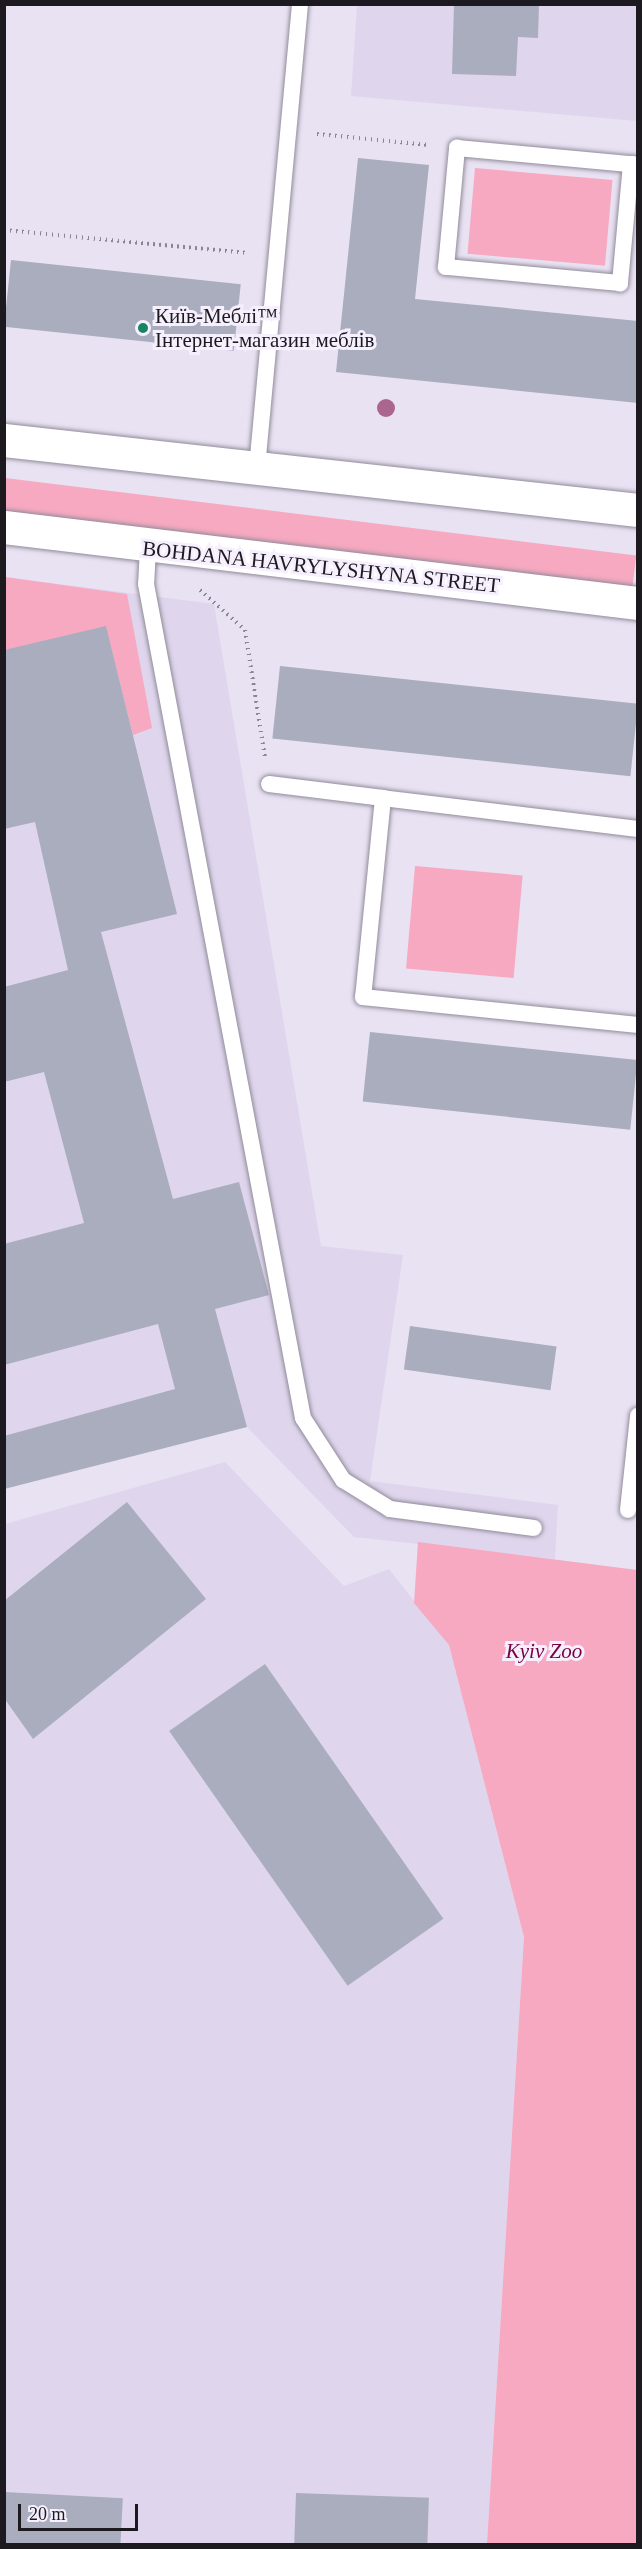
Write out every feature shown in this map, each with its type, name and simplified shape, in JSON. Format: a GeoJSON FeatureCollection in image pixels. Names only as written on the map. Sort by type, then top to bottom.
{"type":"FeatureCollection","features":[{"type":"Feature","properties":{"kind":"street"},"geometry":{"type":"LineString","coordinates":[[4,440],[638,510]]}},
{"type":"Feature","properties":{"kind":"street","name":"BOHDANA HAVRYLYSHYNA STREET"},"geometry":{"type":"LineString","coordinates":[[4,527],[148,548],[638,603]]}},
{"type":"Feature","properties":{"kind":"lane"},"geometry":{"type":"LineString","coordinates":[[257,468],[300,4]]}},
{"type":"Feature","properties":{"kind":"lane"},"geometry":{"type":"LineString","coordinates":[[457,148],[634,165],[620,283],[446,267],[457,148]]}},
{"type":"Feature","properties":{"kind":"lane"},"geometry":{"type":"LineString","coordinates":[[148,548],[146,584],[303,1418],[343,1480],[390,1509],[534,1528]]}},
{"type":"Feature","properties":{"kind":"lane"},"geometry":{"type":"LineString","coordinates":[[269,784],[638,829]]}},
{"type":"Feature","properties":{"kind":"lane"},"geometry":{"type":"LineString","coordinates":[[383,798],[363,997],[638,1025]]}},
{"type":"Feature","properties":{"kind":"lane"},"geometry":{"type":"LineString","coordinates":[[628,1510],[638,1416]]}},
{"type":"Feature","properties":{"kind":"path"},"geometry":{"type":"LineString","coordinates":[[287,131],[457,148]]}},
{"type":"Feature","properties":{"kind":"path"},"geometry":{"type":"LineString","coordinates":[[4,230],[275,256]]}},
{"type":"Feature","properties":{"kind":"path"},"geometry":{"type":"LineString","coordinates":[[200,590],[245,630],[269,784]]}},
{"type":"Feature","properties":{"kind":"shaded area"},"geometry":{"type":"Polygon","coordinates":[[[357,5],[637,5],[637,121],[351,96],[357,5]]]}},
{"type":"Feature","properties":{"kind":"shaded area"},"geometry":{"type":"Polygon","coordinates":[[[5,577],[214,604],[321,1246],[403,1255],[370,1481],[558,1505],[555,1559],[354,1537],[247,1427],[5,1489],[5,577]]]}},
{"type":"Feature","properties":{"kind":"shaded area"},"geometry":{"type":"Polygon","coordinates":[[[225,1462],[344,1586],[389,1569],[449,1645],[524,1937],[487,2544],[5,2544],[5,1524],[225,1462]]]}},
{"type":"Feature","properties":{"kind":"green space"},"geometry":{"type":"Polygon","coordinates":[[[475,168],[612,180],[605,266],[468,254],[475,168]]]}},
{"type":"Feature","properties":{"kind":"green space"},"geometry":{"type":"Polygon","coordinates":[[[5,478],[636,556],[631,595],[4,518],[5,478]]]}},
{"type":"Feature","properties":{"kind":"green space"},"geometry":{"type":"Polygon","coordinates":[[[5,577],[127,594],[152,728],[133,735],[106,627],[5,650],[5,577]]]}},
{"type":"Feature","properties":{"kind":"green space"},"geometry":{"type":"Polygon","coordinates":[[[415,866],[523,875],[514,978],[406,969],[415,866]]]}},
{"type":"Feature","properties":{"kind":"green space","name":"Kyiv Zoo"},"geometry":{"type":"Polygon","coordinates":[[[418,1542],[637,1570],[637,2544],[487,2544],[524,1937],[449,1645],[414,1603],[418,1542]]]}},
{"type":"Feature","properties":{"kind":"building"},"geometry":{"type":"Polygon","coordinates":[[[454,4],[539,4],[538,38],[518,37],[516,76],[452,74],[454,4]]]}},
{"type":"Feature","properties":{"kind":"building"},"geometry":{"type":"Polygon","coordinates":[[[358,158],[429,165],[415,299],[638,321],[638,403],[336,372],[358,158]]]}},
{"type":"Feature","properties":{"kind":"building"},"geometry":{"type":"Polygon","coordinates":[[[11,260],[241,284],[234,351],[4,327],[11,260]]]}},
{"type":"Feature","properties":{"kind":"building"},"geometry":{"type":"Polygon","coordinates":[[[106,626],[177,914],[101,932],[173,1199],[239,1182],[269,1295],[215,1309],[247,1427],[4,1489],[4,1436],[175,1389],[158,1324],[4,1365],[4,1244],[84,1223],[44,1072],[4,1082],[4,987],[68,970],[35,822],[4,829],[4,650],[106,626]]]}},
{"type":"Feature","properties":{"kind":"building"},"geometry":{"type":"Polygon","coordinates":[[[280,666],[638,704],[630,776],[272,739],[280,666]]]}},
{"type":"Feature","properties":{"kind":"building"},"geometry":{"type":"Polygon","coordinates":[[[370,1032],[638,1060],[630,1130],[363,1102],[370,1032]]]}},
{"type":"Feature","properties":{"kind":"building"},"geometry":{"type":"Polygon","coordinates":[[[410,1326],[557,1347],[550,1390],[404,1370],[410,1326]]]}},
{"type":"Feature","properties":{"kind":"building"},"geometry":{"type":"Polygon","coordinates":[[[127,1502],[206,1599],[33,1739],[4,1698],[4,1601],[127,1502]]]}},
{"type":"Feature","properties":{"kind":"building"},"geometry":{"type":"Polygon","coordinates":[[[265,1664],[443,1919],[348,1986],[169,1731],[265,1664]]]}},
{"type":"Feature","properties":{"kind":"building"},"geometry":{"type":"Polygon","coordinates":[[[4,2492],[123,2498],[120,2544],[4,2544],[4,2492]]]}},
{"type":"Feature","properties":{"kind":"building"},"geometry":{"type":"Polygon","coordinates":[[[296,2493],[429,2498],[427,2544],[294,2544],[296,2493]]]}},
{"type":"Feature","properties":{"kind":"place","name":"Київ-Меблі™ Інтернет-магазин меблів"},"geometry":{"type":"Point","coordinates":[143,328]}}]}
